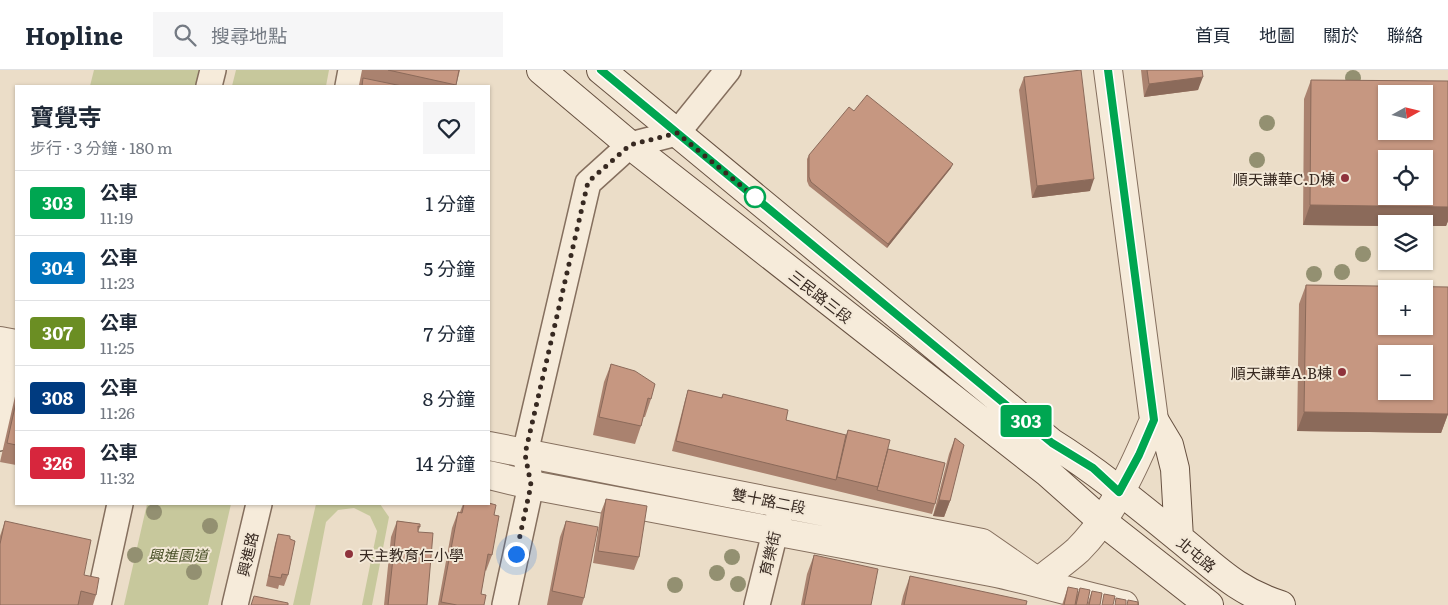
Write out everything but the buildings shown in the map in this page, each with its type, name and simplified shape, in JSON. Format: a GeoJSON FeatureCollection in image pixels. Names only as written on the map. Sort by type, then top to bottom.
{"type":"FeatureCollection","features":[{"type":"Feature","properties":{"kind":"main road","name":"三民路三段"},"geometry":{"type":"LineString","coordinates":[[541,70],[630,145],[1048,473],[1102,522]]}},
{"type":"Feature","properties":{"kind":"main road"},"geometry":{"type":"LineString","coordinates":[[601,70],[1052,443],[1093,468],[1119,492]]}},
{"type":"Feature","properties":{"kind":"main road"},"geometry":{"type":"LineString","coordinates":[[1108,70],[1154,420],[1169,445],[1175,469],[1179,538]]}},
{"type":"Feature","properties":{"kind":"main road"},"geometry":{"type":"LineString","coordinates":[[0,341],[12,361]]}},
{"type":"Feature","properties":{"kind":"main road"},"geometry":{"type":"LineString","coordinates":[[1038,582],[1078,549],[1102,522],[1139,455],[1154,420]]}},
{"type":"Feature","properties":{"kind":"main road","name":"雙十路二段"},"geometry":{"type":"LineString","coordinates":[[490,446],[783,502],[982,543],[1038,582]]}},
{"type":"Feature","properties":{"kind":"main road","name":"雙十路二段"},"geometry":{"type":"LineString","coordinates":[[490,475],[531,485],[1038,582],[1071,593],[1124,605]]}},
{"type":"Feature","properties":{"kind":"main road","name":"北屯路"},"geometry":{"type":"LineString","coordinates":[[1119,492],[1179,538],[1237,587],[1281,605]]}},
{"type":"Feature","properties":{"kind":"main road"},"geometry":{"type":"LineString","coordinates":[[1102,522],[1209,605]]}},
{"type":"Feature","properties":{"kind":"street"},"geometry":{"type":"LineString","coordinates":[[209,85],[213,70]]}},
{"type":"Feature","properties":{"kind":"street"},"geometry":{"type":"LineString","coordinates":[[348,85],[351,70]]}},
{"type":"Feature","properties":{"kind":"street"},"geometry":{"type":"LineString","coordinates":[[504,605],[531,485],[525,454],[588,182],[630,145],[677,133],[728,70]]}},
{"type":"Feature","properties":{"kind":"street"},"geometry":{"type":"LineString","coordinates":[[0,438],[12,361]]}},
{"type":"Feature","properties":{"kind":"street","name":"育樂街"},"geometry":{"type":"LineString","coordinates":[[757,605],[783,502]]}},
{"type":"Feature","properties":{"kind":"street"},"geometry":{"type":"LineString","coordinates":[[98,605],[120,505]]}},
{"type":"Feature","properties":{"kind":"street","name":"興進路"},"geometry":{"type":"LineString","coordinates":[[236,605],[259,505]]}},
{"type":"Feature","properties":{"kind":"green space"},"geometry":{"type":"Polygon","coordinates":[[[94,70],[200,70],[197,85],[90,85],[94,70]]]}},
{"type":"Feature","properties":{"kind":"green space"},"geometry":{"type":"Polygon","coordinates":[[[236,70],[329,70],[326,85],[232,85],[236,70]]]}},
{"type":"Feature","properties":{"kind":"green space","name":"興進園道"},"geometry":{"type":"Polygon","coordinates":[[[147,505],[231,505],[208,605],[124,605],[147,505]]]}},
{"type":"Feature","properties":{"kind":"green space"},"geometry":{"type":"Polygon","coordinates":[[[316,505],[381,505],[389,517],[372,605],[362,605],[377,531],[370,516],[354,508],[338,510],[326,522],[310,605],[293,605],[316,505]]]}},
{"type":"Feature","properties":{"kind":"bus line","name":"303"},"geometry":{"type":"LineString","coordinates":[[601,70],[1052,443],[1093,468],[1119,492],[1139,455],[1154,420],[1108,70]]}},
{"type":"Feature","properties":{"kind":"place","name":"順天謙華C.D棟"},"geometry":{"type":"Point","coordinates":[1345,178]}},
{"type":"Feature","properties":{"kind":"place","name":"順天謙華A.B棟"},"geometry":{"type":"Point","coordinates":[1342,372]}},
{"type":"Feature","properties":{"kind":"place","name":"天主教育仁小學"},"geometry":{"type":"Point","coordinates":[349,554]}},
{"type":"Feature","properties":{"kind":"route"},"geometry":{"type":"LineString","coordinates":[[516,554],[531,485],[525,454],[588,182],[630,145],[677,133],[755,197]]}}]}
